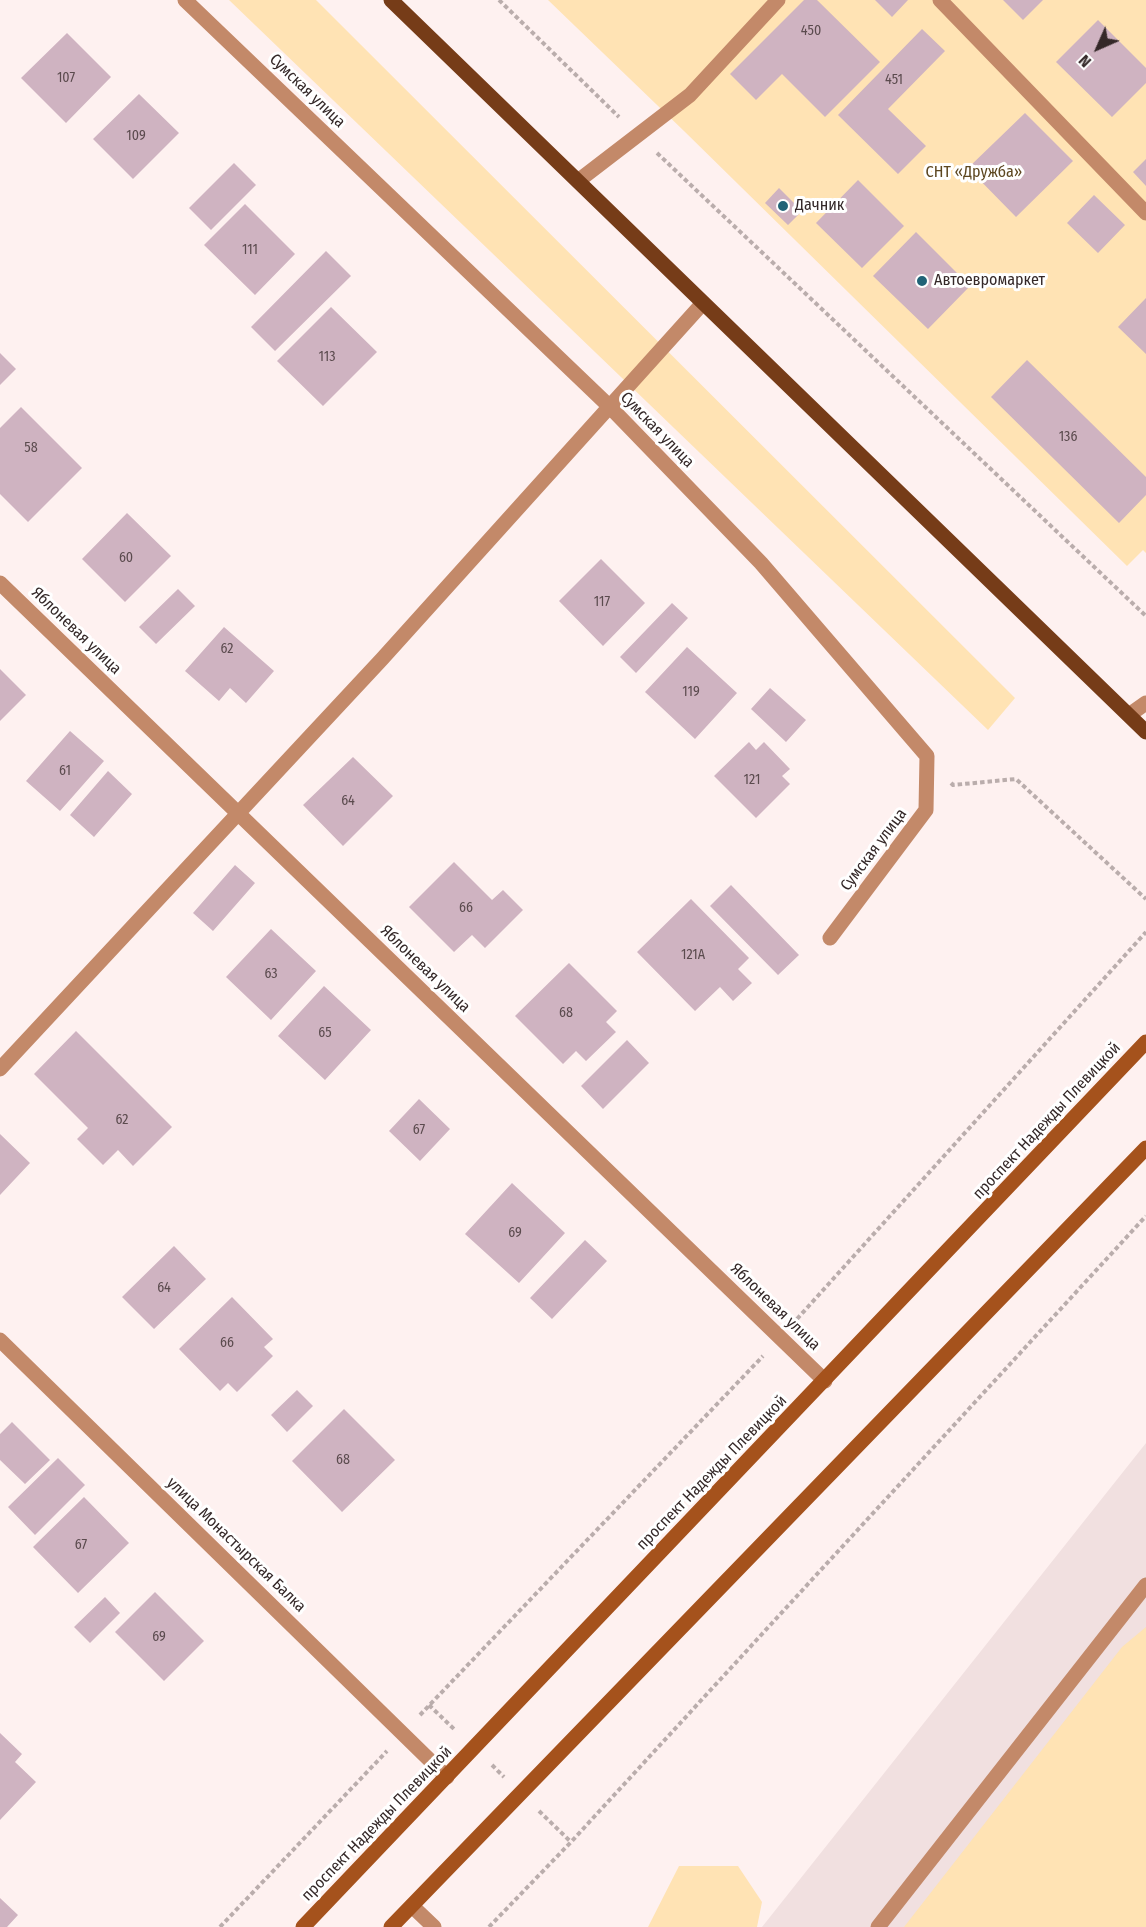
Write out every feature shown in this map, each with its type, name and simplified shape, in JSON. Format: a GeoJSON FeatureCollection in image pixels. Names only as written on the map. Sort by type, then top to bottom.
{"type":"FeatureCollection","features":[{"type":"Feature","properties":{"kind":"main road"},"geometry":{"type":"LineString","coordinates":[[391,0],[1146,732]]}},
{"type":"Feature","properties":{"kind":"main road","name":"проспект Надежды Плевицкой"},"geometry":{"type":"LineString","coordinates":[[303,1927],[1146,1042]]}},
{"type":"Feature","properties":{"kind":"main road"},"geometry":{"type":"LineString","coordinates":[[391,1927],[1146,1148]]}},
{"type":"Feature","properties":{"kind":"street","name":"Сумская улица"},"geometry":{"type":"LineString","coordinates":[[185,0],[610,407],[761,563],[927,756],[926,810],[830,938]]}},
{"type":"Feature","properties":{"kind":"street"},"geometry":{"type":"LineString","coordinates":[[578,181],[690,95],[778,0]]}},
{"type":"Feature","properties":{"kind":"street"},"geometry":{"type":"LineString","coordinates":[[940,0],[1146,213]]}},
{"type":"Feature","properties":{"kind":"street"},"geometry":{"type":"LineString","coordinates":[[0,1069],[382,659],[703,303]]}},
{"type":"Feature","properties":{"kind":"street","name":"Яблоневая улица"},"geometry":{"type":"LineString","coordinates":[[0,583],[825,1381]]}},
{"type":"Feature","properties":{"kind":"street"},"geometry":{"type":"LineString","coordinates":[[1129,715],[1146,703]]}},
{"type":"Feature","properties":{"kind":"street","name":"улица Монастырская Балка"},"geometry":{"type":"LineString","coordinates":[[0,1340],[447,1777]]}},
{"type":"Feature","properties":{"kind":"street"},"geometry":{"type":"LineString","coordinates":[[878,1927],[1146,1585]]}},
{"type":"Feature","properties":{"kind":"street"},"geometry":{"type":"LineString","coordinates":[[412,1906],[434,1927]]}},
{"type":"Feature","properties":{"kind":"path"},"geometry":{"type":"LineString","coordinates":[[499,0],[638,136],[1146,616]]}},
{"type":"Feature","properties":{"kind":"path"},"geometry":{"type":"LineString","coordinates":[[927,756],[953,785],[1016,779],[1146,898]]}},
{"type":"Feature","properties":{"kind":"path"},"geometry":{"type":"LineString","coordinates":[[220,1927],[781,1338],[1146,932]]}},
{"type":"Feature","properties":{"kind":"path"},"geometry":{"type":"LineString","coordinates":[[489,1927],[571,1842],[1146,1216]]}},
{"type":"Feature","properties":{"kind":"path"},"geometry":{"type":"LineString","coordinates":[[429,1705],[571,1842]]}},
{"type":"Feature","properties":{"kind":"shaded area"},"geometry":{"type":"Polygon","coordinates":[[[1146,1443],[1146,1927],[762,1927],[1146,1443]]]}},
{"type":"Feature","properties":{"kind":"green space"},"geometry":{"type":"Polygon","coordinates":[[[229,0],[316,0],[1015,698],[988,730],[229,0]]]}},
{"type":"Feature","properties":{"kind":"green space","name":"СНТ «Дружба»"},"geometry":{"type":"Polygon","coordinates":[[[548,0],[1146,0],[1146,553],[1143,550],[1127,566],[548,0]]]}},
{"type":"Feature","properties":{"kind":"green space"},"geometry":{"type":"Polygon","coordinates":[[[1146,1627],[1146,1927],[904,1927],[1122,1647],[1146,1627]]]}},
{"type":"Feature","properties":{"kind":"green space"},"geometry":{"type":"Polygon","coordinates":[[[679,1866],[738,1866],[762,1902],[757,1927],[648,1927],[679,1866]]]}},
{"type":"Feature","properties":{"kind":"building"},"geometry":{"type":"Polygon","coordinates":[[[804,0],[817,0],[880,62],[825,117],[782,74],[756,100],[730,74],[804,0]]]}},
{"type":"Feature","properties":{"kind":"building"},"geometry":{"type":"Polygon","coordinates":[[[875,0],[908,0],[892,17],[875,0]]]}},
{"type":"Feature","properties":{"kind":"building"},"geometry":{"type":"Polygon","coordinates":[[[1003,0],[1043,0],[1023,20],[1003,0]]]}},
{"type":"Feature","properties":{"kind":"building"},"geometry":{"type":"Polygon","coordinates":[[[1098,20],[1146,68],[1146,83],[1112,117],[1056,62],[1098,20]]]}},
{"type":"Feature","properties":{"kind":"building"},"geometry":{"type":"Polygon","coordinates":[[[922,29],[945,51],[888,109],[926,146],[898,174],[838,115],[922,29]]]}},
{"type":"Feature","properties":{"kind":"building"},"geometry":{"type":"Polygon","coordinates":[[[67,33],[111,77],[66,123],[21,78],[67,33]]]}},
{"type":"Feature","properties":{"kind":"building"},"geometry":{"type":"Polygon","coordinates":[[[139,94],[179,133],[133,179],[93,139],[139,94]]]}},
{"type":"Feature","properties":{"kind":"building"},"geometry":{"type":"Polygon","coordinates":[[[1025,113],[1073,161],[1016,217],[968,168],[1025,113]]]}},
{"type":"Feature","properties":{"kind":"building"},"geometry":{"type":"Polygon","coordinates":[[[1146,159],[1146,186],[1133,172],[1146,159]]]}},
{"type":"Feature","properties":{"kind":"building"},"geometry":{"type":"Polygon","coordinates":[[[234,163],[256,185],[211,230],[189,208],[234,163]]]}},
{"type":"Feature","properties":{"kind":"building"},"geometry":{"type":"Polygon","coordinates":[[[858,180],[904,226],[862,268],[816,223],[858,180]]]}},
{"type":"Feature","properties":{"kind":"building"},"geometry":{"type":"Polygon","coordinates":[[[779,188],[802,211],[788,225],[765,203],[779,188]]]}},
{"type":"Feature","properties":{"kind":"building"},"geometry":{"type":"Polygon","coordinates":[[[1094,195],[1125,225],[1098,253],[1067,223],[1094,195]]]}},
{"type":"Feature","properties":{"kind":"building"},"geometry":{"type":"Polygon","coordinates":[[[245,204],[295,254],[255,295],[204,245],[245,204]]]}},
{"type":"Feature","properties":{"kind":"building","name":"Автоевромаркет"},"geometry":{"type":"Polygon","coordinates":[[[916,232],[970,286],[928,329],[873,276],[916,232]]]}},
{"type":"Feature","properties":{"kind":"building"},"geometry":{"type":"Polygon","coordinates":[[[326,251],[351,276],[275,351],[251,327],[326,251]]]}},
{"type":"Feature","properties":{"kind":"building"},"geometry":{"type":"Polygon","coordinates":[[[1146,298],[1146,354],[1118,327],[1146,298]]]}},
{"type":"Feature","properties":{"kind":"building"},"geometry":{"type":"Polygon","coordinates":[[[331,307],[377,352],[323,406],[277,361],[331,307]]]}},
{"type":"Feature","properties":{"kind":"building"},"geometry":{"type":"Polygon","coordinates":[[[0,353],[16,369],[0,385],[0,353]]]}},
{"type":"Feature","properties":{"kind":"building"},"geometry":{"type":"Polygon","coordinates":[[[1027,360],[1146,477],[1146,495],[1119,523],[991,397],[1027,360]]]}},
{"type":"Feature","properties":{"kind":"building"},"geometry":{"type":"Polygon","coordinates":[[[21,407],[82,468],[28,522],[0,494],[0,428],[21,407]]]}},
{"type":"Feature","properties":{"kind":"building"},"geometry":{"type":"Polygon","coordinates":[[[127,513],[171,556],[125,602],[82,559],[127,513]]]}},
{"type":"Feature","properties":{"kind":"building"},"geometry":{"type":"Polygon","coordinates":[[[601,559],[645,603],[603,646],[559,601],[601,559]]]}},
{"type":"Feature","properties":{"kind":"building"},"geometry":{"type":"Polygon","coordinates":[[[178,589],[195,606],[156,644],[139,627],[178,589]]]}},
{"type":"Feature","properties":{"kind":"building"},"geometry":{"type":"Polygon","coordinates":[[[672,603],[688,618],[636,673],[620,657],[672,603]]]}},
{"type":"Feature","properties":{"kind":"building"},"geometry":{"type":"Polygon","coordinates":[[[224,627],[274,671],[246,703],[230,688],[219,701],[185,671],[224,627]]]}},
{"type":"Feature","properties":{"kind":"building"},"geometry":{"type":"Polygon","coordinates":[[[687,647],[737,693],[695,739],[645,692],[687,647]]]}},
{"type":"Feature","properties":{"kind":"building"},"geometry":{"type":"Polygon","coordinates":[[[0,669],[26,695],[0,721],[0,669]]]}},
{"type":"Feature","properties":{"kind":"building"},"geometry":{"type":"Polygon","coordinates":[[[770,688],[806,720],[786,742],[751,709],[770,688]]]}},
{"type":"Feature","properties":{"kind":"building"},"geometry":{"type":"Polygon","coordinates":[[[70,731],[104,761],[60,811],[26,781],[70,731]]]}},
{"type":"Feature","properties":{"kind":"building"},"geometry":{"type":"Polygon","coordinates":[[[749,742],[756,750],[764,742],[790,769],[782,776],[790,784],[756,818],[714,776],[749,742]]]}},
{"type":"Feature","properties":{"kind":"building"},"geometry":{"type":"Polygon","coordinates":[[[353,757],[393,796],[343,846],[303,805],[353,757]]]}},
{"type":"Feature","properties":{"kind":"building"},"geometry":{"type":"Polygon","coordinates":[[[108,771],[132,794],[94,837],[70,815],[108,771]]]}},
{"type":"Feature","properties":{"kind":"building"},"geometry":{"type":"Polygon","coordinates":[[[454,862],[492,900],[503,890],[523,910],[485,948],[472,935],[454,952],[409,907],[454,862]]]}},
{"type":"Feature","properties":{"kind":"building"},"geometry":{"type":"Polygon","coordinates":[[[235,865],[255,883],[213,931],[193,913],[235,865]]]}},
{"type":"Feature","properties":{"kind":"building"},"geometry":{"type":"Polygon","coordinates":[[[731,885],[799,955],[778,975],[710,906],[731,885]]]}},
{"type":"Feature","properties":{"kind":"building"},"geometry":{"type":"Polygon","coordinates":[[[691,899],[749,958],[738,969],[752,983],[733,1001],[720,987],[695,1011],[637,952],[691,899]]]}},
{"type":"Feature","properties":{"kind":"building"},"geometry":{"type":"Polygon","coordinates":[[[271,929],[316,971],[271,1020],[226,977],[271,929]]]}},
{"type":"Feature","properties":{"kind":"building"},"geometry":{"type":"Polygon","coordinates":[[[569,963],[617,1011],[606,1022],[616,1032],[586,1061],[576,1051],[563,1064],[515,1016],[569,963]]]}},
{"type":"Feature","properties":{"kind":"building"},"geometry":{"type":"Polygon","coordinates":[[[324,986],[371,1030],[325,1080],[278,1036],[324,986]]]}},
{"type":"Feature","properties":{"kind":"building"},"geometry":{"type":"Polygon","coordinates":[[[76,1031],[172,1127],[133,1166],[118,1150],[103,1165],[77,1139],[88,1128],[34,1074],[76,1031]]]}},
{"type":"Feature","properties":{"kind":"building"},"geometry":{"type":"Polygon","coordinates":[[[627,1040],[649,1063],[603,1109],[581,1086],[627,1040]]]}},
{"type":"Feature","properties":{"kind":"building"},"geometry":{"type":"Polygon","coordinates":[[[419,1099],[450,1129],[420,1161],[389,1131],[419,1099]]]}},
{"type":"Feature","properties":{"kind":"building"},"geometry":{"type":"Polygon","coordinates":[[[0,1134],[30,1163],[0,1195],[0,1134]]]}},
{"type":"Feature","properties":{"kind":"building"},"geometry":{"type":"Polygon","coordinates":[[[512,1183],[565,1233],[519,1283],[465,1234],[512,1183]]]}},
{"type":"Feature","properties":{"kind":"building"},"geometry":{"type":"Polygon","coordinates":[[[585,1240],[607,1261],[552,1319],[530,1298],[585,1240]]]}},
{"type":"Feature","properties":{"kind":"building"},"geometry":{"type":"Polygon","coordinates":[[[174,1246],[206,1279],[154,1329],[122,1297],[174,1246]]]}},
{"type":"Feature","properties":{"kind":"building"},"geometry":{"type":"Polygon","coordinates":[[[232,1297],[273,1339],[264,1347],[273,1356],[237,1392],[228,1383],[220,1391],[179,1349],[232,1297]]]}},
{"type":"Feature","properties":{"kind":"building"},"geometry":{"type":"Polygon","coordinates":[[[297,1390],[313,1406],[287,1432],[271,1415],[297,1390]]]}},
{"type":"Feature","properties":{"kind":"building"},"geometry":{"type":"Polygon","coordinates":[[[344,1409],[395,1460],[342,1512],[292,1461],[344,1409]]]}},
{"type":"Feature","properties":{"kind":"building"},"geometry":{"type":"Polygon","coordinates":[[[12,1422],[50,1460],[25,1484],[0,1460],[0,1434],[12,1422]]]}},
{"type":"Feature","properties":{"kind":"building"},"geometry":{"type":"Polygon","coordinates":[[[58,1458],[85,1485],[35,1535],[8,1507],[58,1458]]]}},
{"type":"Feature","properties":{"kind":"building"},"geometry":{"type":"Polygon","coordinates":[[[84,1497],[129,1543],[78,1593],[33,1547],[84,1497]]]}},
{"type":"Feature","properties":{"kind":"building"},"geometry":{"type":"Polygon","coordinates":[[[155,1592],[204,1641],[164,1681],[115,1632],[155,1592]]]}},
{"type":"Feature","properties":{"kind":"building"},"geometry":{"type":"Polygon","coordinates":[[[105,1597],[120,1613],[90,1643],[74,1627],[105,1597]]]}},
{"type":"Feature","properties":{"kind":"building"},"geometry":{"type":"Polygon","coordinates":[[[0,1733],[22,1754],[15,1762],[36,1782],[0,1820],[0,1733]]]}},
{"type":"Feature","properties":{"kind":"building"},"geometry":{"type":"Polygon","coordinates":[[[0,1898],[18,1915],[7,1927],[0,1927],[0,1898]]]}},
{"type":"Feature","properties":{"kind":"place","name":"Дачник"},"geometry":{"type":"Point","coordinates":[783,206]}},
{"type":"Feature","properties":{"kind":"place","name":"Автоевромаркет"},"geometry":{"type":"Point","coordinates":[922,281]}}]}
